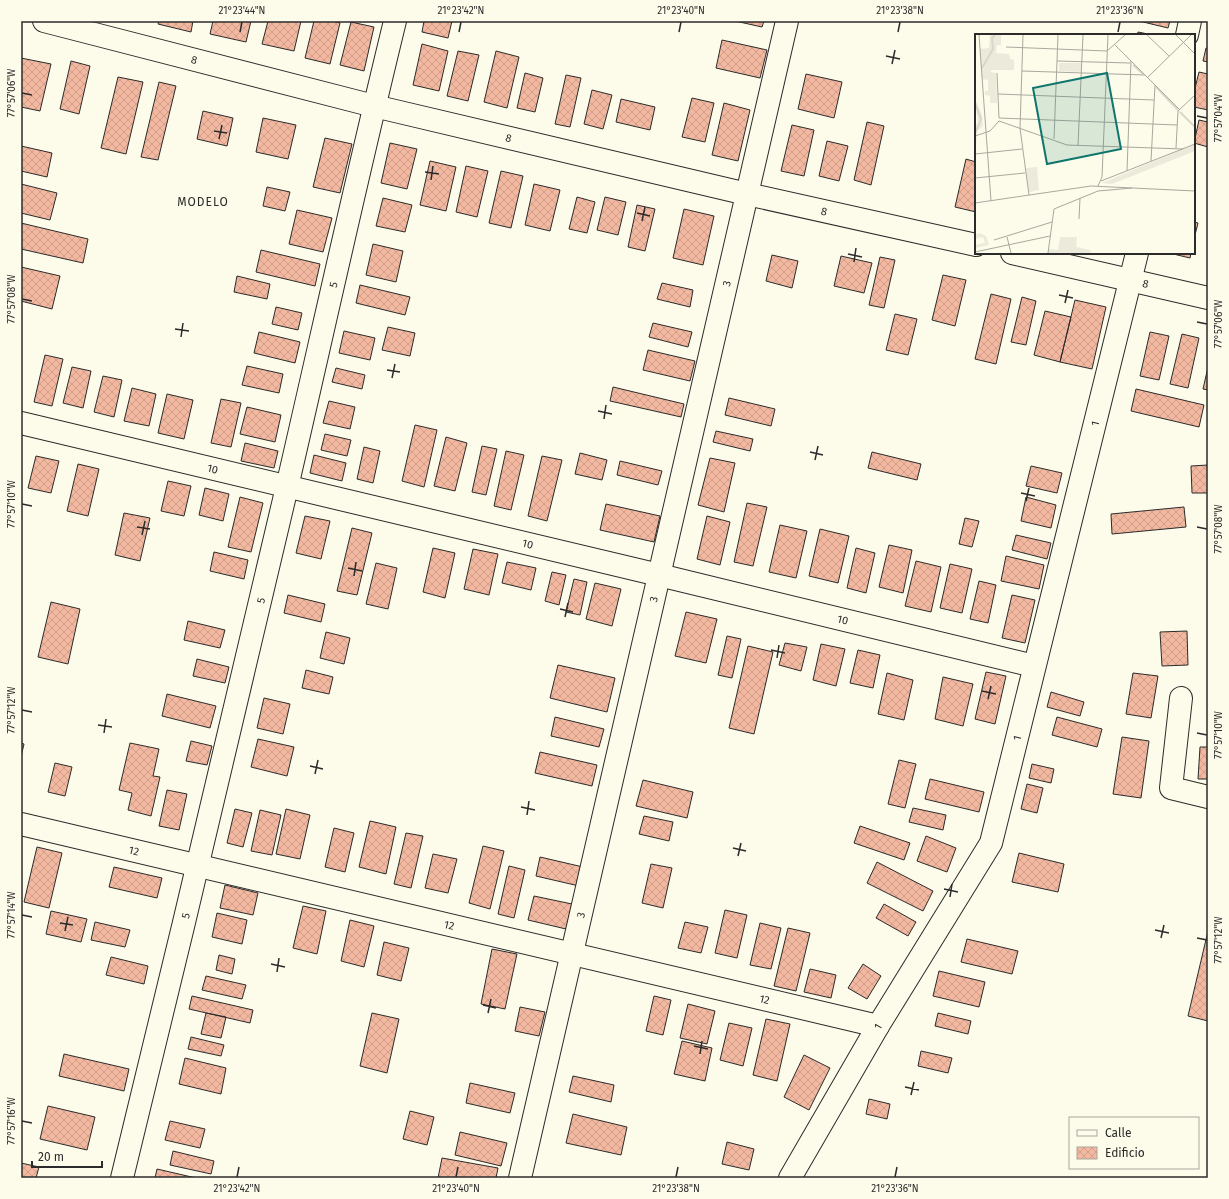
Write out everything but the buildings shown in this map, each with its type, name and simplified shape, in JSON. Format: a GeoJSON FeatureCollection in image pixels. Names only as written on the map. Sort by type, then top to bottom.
{"type":"FeatureCollection","features":[{"type":"Feature","properties":{"kind":"street","name":"8"},"geometry":{"type":"LineString","coordinates":[[44,21],[374,106],[747,194],[975,245]]}},
{"type":"Feature","properties":{"kind":"street","name":"5"},"geometry":{"type":"LineString","coordinates":[[122,1178],[198,866],[395,21]]}},
{"type":"Feature","properties":{"kind":"street","name":"3"},"geometry":{"type":"LineString","coordinates":[[520,1178],[786,21]]}},
{"type":"Feature","properties":{"kind":"street"},"geometry":{"type":"LineString","coordinates":[[1187,34],[1190,21]]}},
{"type":"Feature","properties":{"kind":"street","name":"8"},"geometry":{"type":"LineString","coordinates":[[1016,254],[1208,298]]}},
{"type":"Feature","properties":{"kind":"street","name":"1"},"geometry":{"type":"LineString","coordinates":[[790,1178],[878,1026],[991,843],[1137,254]]}},
{"type":"Feature","properties":{"kind":"street","name":"10"},"geometry":{"type":"LineString","coordinates":[[21,423],[1034,666]]}},
{"type":"Feature","properties":{"kind":"street"},"geometry":{"type":"LineString","coordinates":[[1181,698],[1171,788],[1208,797]]}},
{"type":"Feature","properties":{"kind":"street","name":"12"},"geometry":{"type":"LineString","coordinates":[[21,824],[878,1026]]}},
{"type":"Feature","properties":{"kind":"district","name":"MODELO"},"geometry":{"type":"Point","coordinates":[203,202]}}]}
